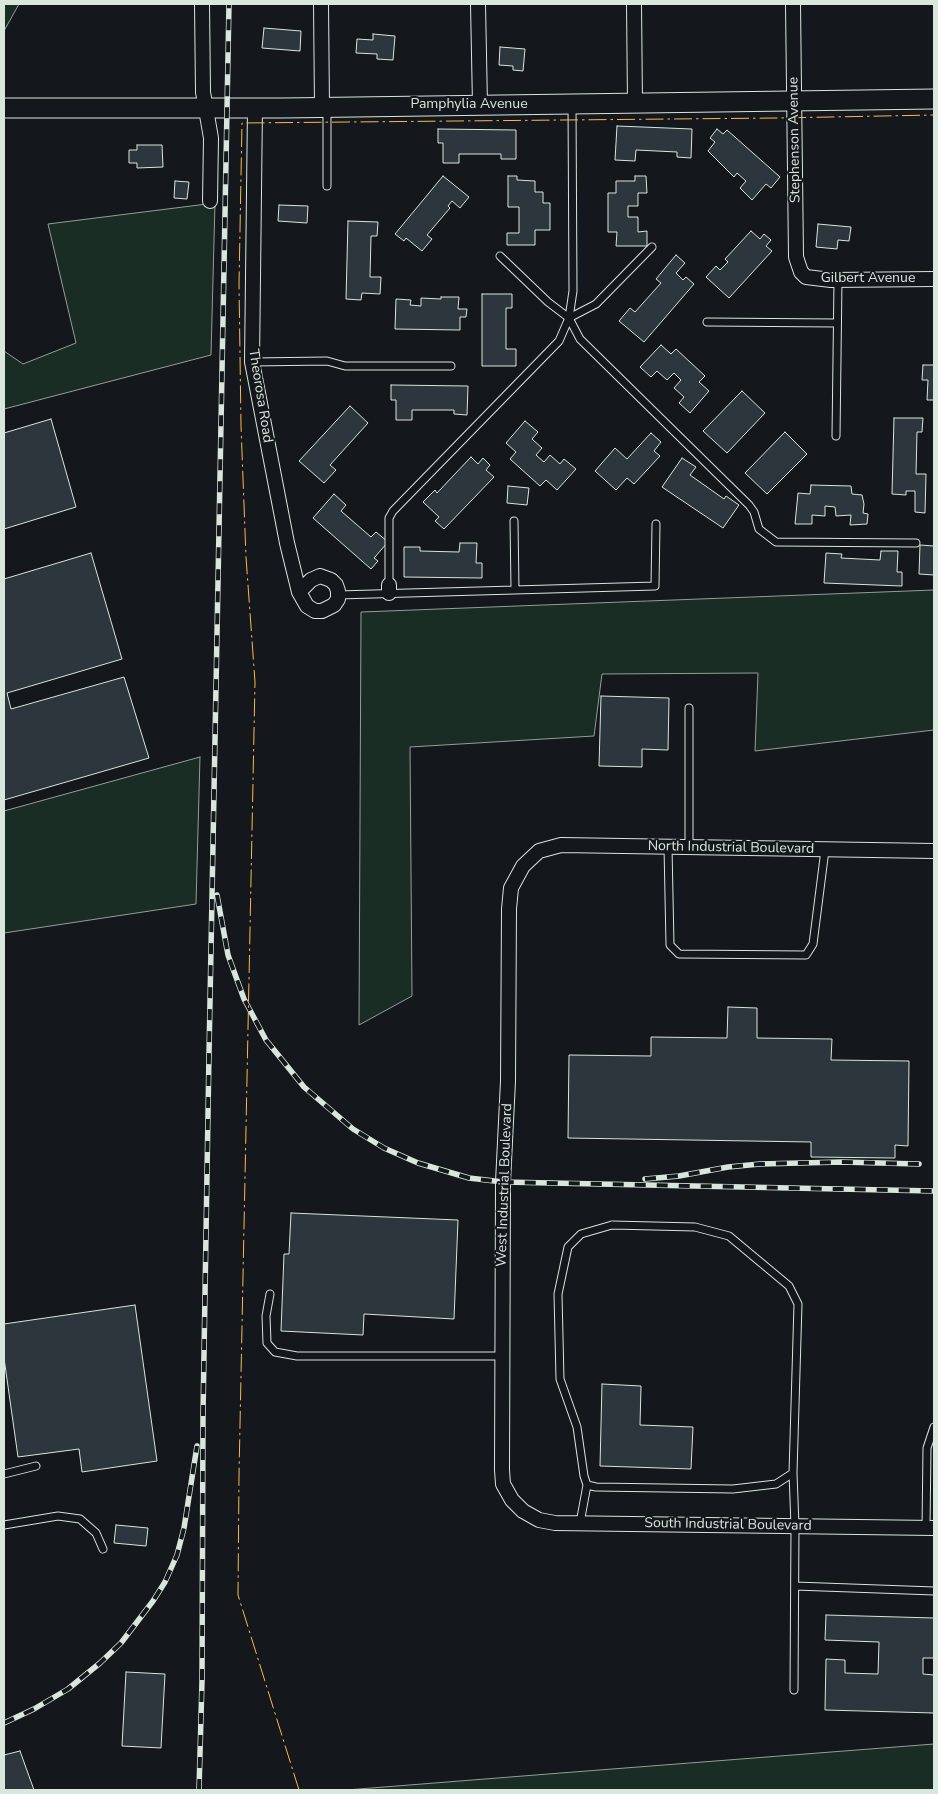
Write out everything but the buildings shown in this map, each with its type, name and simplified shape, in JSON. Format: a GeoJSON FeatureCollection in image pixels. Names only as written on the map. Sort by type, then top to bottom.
{"type":"FeatureCollection","features":[{"type":"Feature","properties":{"kind":"street"},"geometry":{"type":"LineString","coordinates":[[202,4],[203,92],[211,138],[210,201]]}},
{"type":"Feature","properties":{"kind":"street"},"geometry":{"type":"LineString","coordinates":[[321,4],[324,107]]}},
{"type":"Feature","properties":{"kind":"street"},"geometry":{"type":"LineString","coordinates":[[478,4],[480,104]]}},
{"type":"Feature","properties":{"kind":"street"},"geometry":{"type":"LineString","coordinates":[[634,4],[635,103]]}},
{"type":"Feature","properties":{"kind":"street","name":"Stephenson Avenue"},"geometry":{"type":"LineString","coordinates":[[793,4],[796,257],[798,268],[803,274]]}},
{"type":"Feature","properties":{"kind":"street","name":"Pamphylia Avenue"},"geometry":{"type":"LineString","coordinates":[[4,108],[324,107],[934,99]]}},
{"type":"Feature","properties":{"kind":"street","name":"Theorosa Road"},"geometry":{"type":"LineString","coordinates":[[255,107],[252,362],[287,543],[299,592]]}},
{"type":"Feature","properties":{"kind":"street","name":"Gilbert Avenue"},"geometry":{"type":"LineString","coordinates":[[803,274],[815,279],[838,280],[934,279]]}},
{"type":"Feature","properties":{"kind":"street"},"geometry":{"type":"LineString","coordinates":[[320,576],[331,580],[336,585],[338,594],[334,605],[322,612],[315,611],[307,606],[299,592],[311,580],[320,576]]}},
{"type":"Feature","properties":{"kind":"street","name":"North Industrial Boulevard"},"geometry":{"type":"LineString","coordinates":[[531,858],[539,851],[561,845],[934,852]]}},
{"type":"Feature","properties":{"kind":"street","name":"West Industrial Boulevard"},"geometry":{"type":"LineString","coordinates":[[523,1511],[512,1500],[503,1484],[502,1470],[503,1182],[508,1081],[509,909],[511,888],[523,866],[531,858]]}},
{"type":"Feature","properties":{"kind":"street","name":"South Industrial Boulevard"},"geometry":{"type":"LineString","coordinates":[[523,1511],[539,1520],[555,1523],[930,1528]]}},
{"type":"Feature","properties":{"kind":"lane"},"geometry":{"type":"LineString","coordinates":[[389,589],[389,518],[393,511],[559,341],[569,318],[573,291],[572,104]]}},
{"type":"Feature","properties":{"kind":"lane"},"geometry":{"type":"LineString","coordinates":[[324,107],[327,186]]}},
{"type":"Feature","properties":{"kind":"lane"},"geometry":{"type":"LineString","coordinates":[[569,318],[596,304],[652,247]]}},
{"type":"Feature","properties":{"kind":"lane"},"geometry":{"type":"LineString","coordinates":[[500,256],[548,302],[569,318],[580,340],[748,505],[754,512],[759,529],[776,542],[916,543]]}},
{"type":"Feature","properties":{"kind":"lane"},"geometry":{"type":"LineString","coordinates":[[836,436],[838,280]]}},
{"type":"Feature","properties":{"kind":"lane"},"geometry":{"type":"LineString","coordinates":[[707,322],[837,323]]}},
{"type":"Feature","properties":{"kind":"lane"},"geometry":{"type":"LineString","coordinates":[[252,362],[327,361],[345,366],[451,366]]}},
{"type":"Feature","properties":{"kind":"lane"},"geometry":{"type":"LineString","coordinates":[[514,522],[515,590]]}},
{"type":"Feature","properties":{"kind":"lane"},"geometry":{"type":"LineString","coordinates":[[338,594],[389,589],[515,590],[654,586],[656,524]]}},
{"type":"Feature","properties":{"kind":"lane"},"geometry":{"type":"LineString","coordinates":[[689,708],[689,847]]}},
{"type":"Feature","properties":{"kind":"lane"},"geometry":{"type":"LineString","coordinates":[[668,847],[670,945],[680,954],[806,955],[814,944],[825,850]]}},
{"type":"Feature","properties":{"kind":"lane"},"geometry":{"type":"LineString","coordinates":[[580,1523],[587,1485],[578,1427],[560,1379],[558,1294],[568,1247],[581,1234],[612,1225],[694,1227],[730,1236],[789,1286],[798,1304],[793,1473],[795,1526],[794,1690]]}},
{"type":"Feature","properties":{"kind":"lane"},"geometry":{"type":"LineString","coordinates":[[270,1294],[266,1316],[267,1343],[276,1352],[296,1356],[502,1356]]}},
{"type":"Feature","properties":{"kind":"lane"},"geometry":{"type":"LineString","coordinates":[[930,1528],[927,1448],[934,1427]]}},
{"type":"Feature","properties":{"kind":"lane"},"geometry":{"type":"LineString","coordinates":[[4,1474],[36,1466]]}},
{"type":"Feature","properties":{"kind":"lane"},"geometry":{"type":"LineString","coordinates":[[587,1485],[596,1487],[732,1489],[776,1484],[793,1473]]}},
{"type":"Feature","properties":{"kind":"lane"},"geometry":{"type":"LineString","coordinates":[[4,1525],[58,1516],[80,1519],[96,1533],[103,1549]]}},
{"type":"Feature","properties":{"kind":"lane"},"geometry":{"type":"LineString","coordinates":[[795,1586],[934,1591]]}},
{"type":"Feature","properties":{"kind":"green space"},"geometry":{"type":"Polygon","coordinates":[[[4,4],[19,4],[4,31],[4,4]]]}},
{"type":"Feature","properties":{"kind":"green space"},"geometry":{"type":"Polygon","coordinates":[[[215,203],[211,355],[4,409],[4,351],[23,364],[76,343],[48,224],[215,203]]]}},
{"type":"Feature","properties":{"kind":"green space"},"geometry":{"type":"Polygon","coordinates":[[[934,590],[934,730],[755,751],[758,673],[602,674],[594,736],[410,747],[412,996],[359,1025],[361,612],[934,590]]]}},
{"type":"Feature","properties":{"kind":"green space"},"geometry":{"type":"Polygon","coordinates":[[[200,757],[196,904],[4,933],[4,811],[200,757]]]}},
{"type":"Feature","properties":{"kind":"green space"},"geometry":{"type":"Polygon","coordinates":[[[934,1744],[934,1790],[346,1790],[548,1774],[934,1744]]]}},
{"type":"Feature","properties":{"kind":"railway"},"geometry":{"type":"LineString","coordinates":[[199,1790],[202,1681],[203,1414],[209,1054],[229,4]]}},
{"type":"Feature","properties":{"kind":"railway"},"geometry":{"type":"LineString","coordinates":[[217,895],[228,955],[244,999],[266,1040],[304,1087],[353,1129],[384,1148],[418,1163],[469,1178],[503,1182],[934,1191]]}},
{"type":"Feature","properties":{"kind":"railway"},"geometry":{"type":"LineString","coordinates":[[645,1179],[760,1164],[841,1162],[919,1164]]}},
{"type":"Feature","properties":{"kind":"railway"},"geometry":{"type":"LineString","coordinates":[[4,1723],[34,1709],[68,1689],[100,1663],[121,1643],[153,1601],[165,1582],[177,1555],[184,1528],[197,1446]]}},
{"type":"Feature","properties":{"kind":"power"},"geometry":{"type":"LineString","coordinates":[[299,1790],[238,1595],[255,682],[246,557],[241,426],[239,284],[242,123],[934,115]]}}]}
